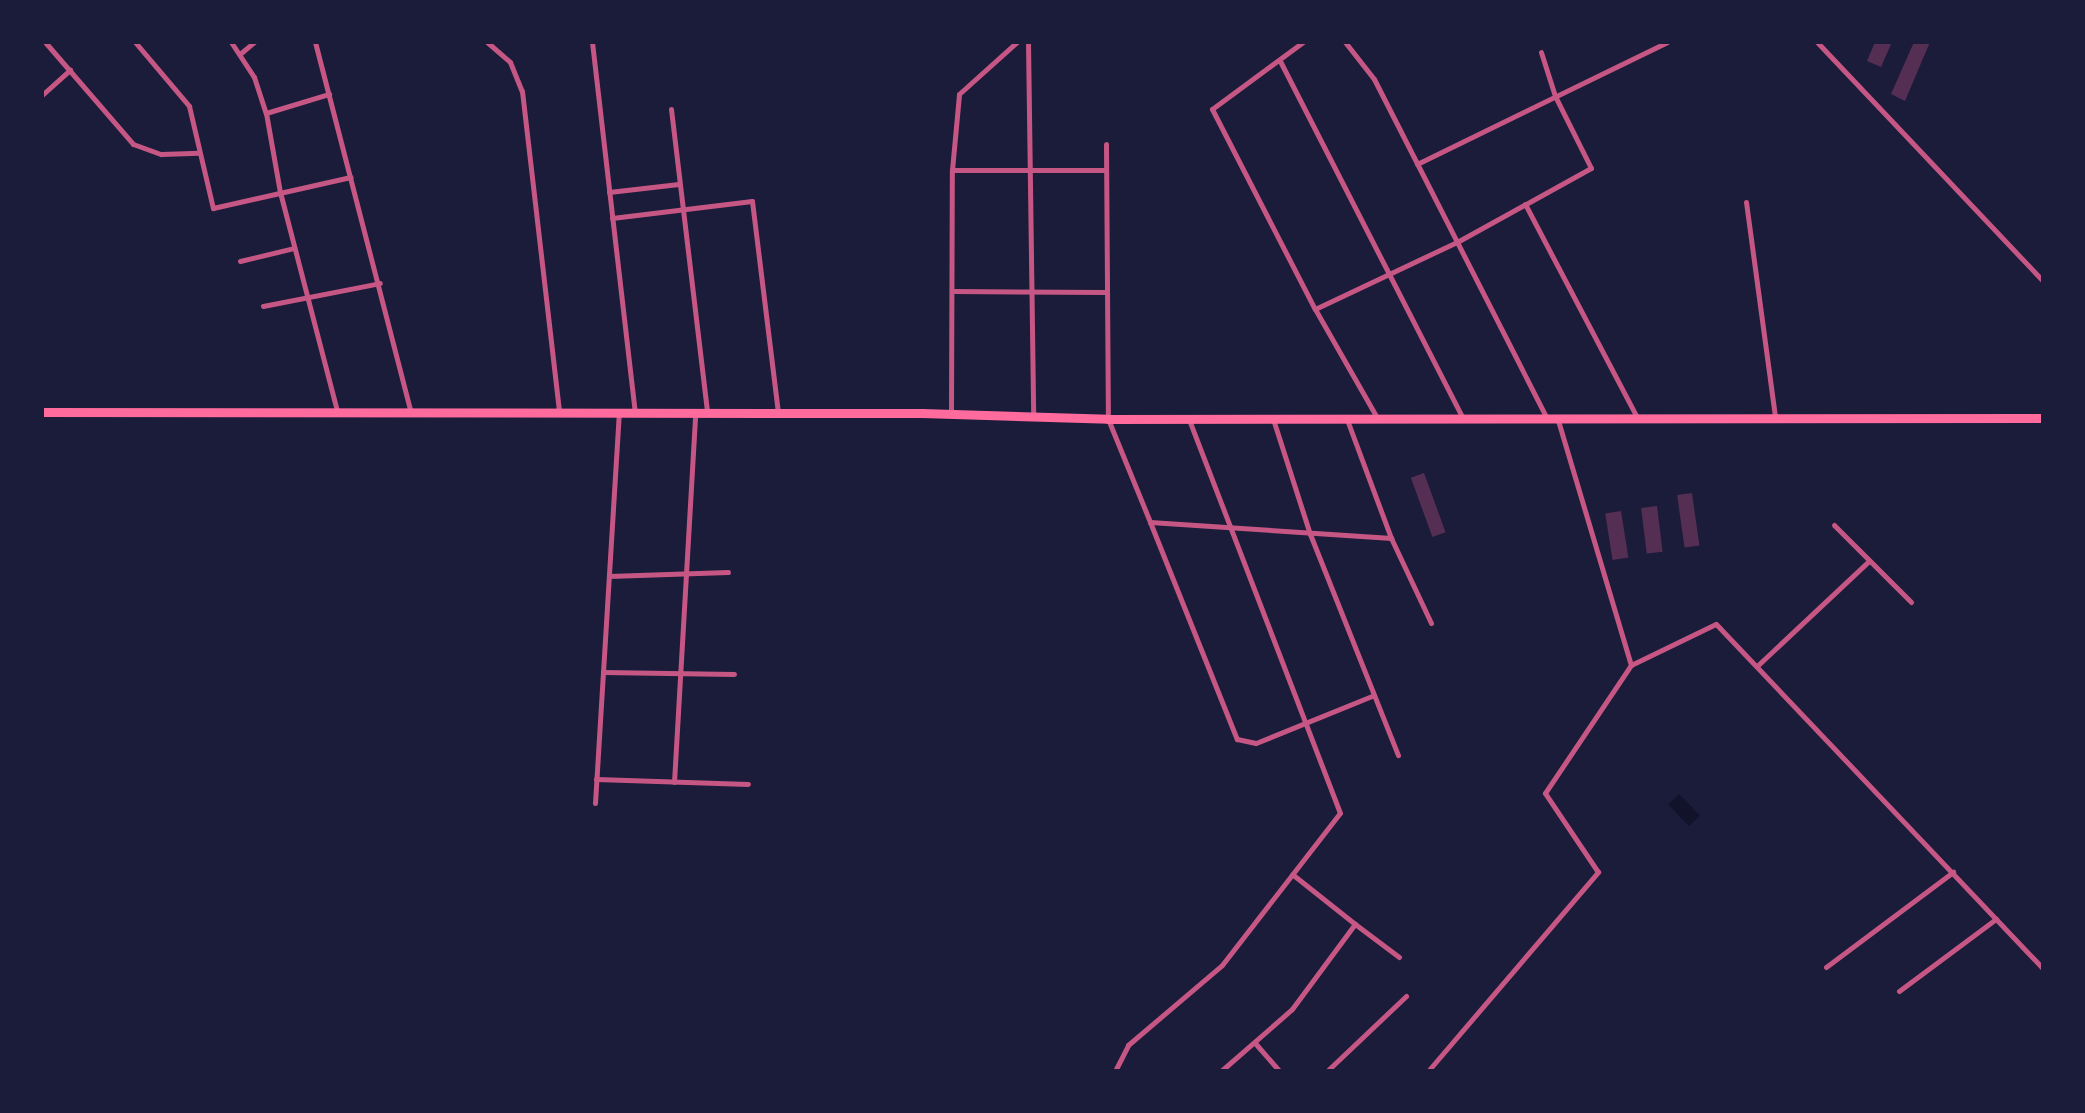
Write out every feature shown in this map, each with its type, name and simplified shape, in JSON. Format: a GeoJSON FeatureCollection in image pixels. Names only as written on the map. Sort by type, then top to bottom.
{"type":"FeatureCollection","features":[{"type":"Feature","properties":{"kind":"main road"},"geometry":{"type":"LineString","coordinates":[[42,412],[338,415],[951,413],[1108,419],[1272,416],[2043,418]]}},
{"type":"Feature","properties":{"kind":"street"},"geometry":{"type":"LineString","coordinates":[[45,42],[133,144],[161,154],[199,153]]}},
{"type":"Feature","properties":{"kind":"street"},"geometry":{"type":"LineString","coordinates":[[135,42],[185,98],[213,208],[351,177]]}},
{"type":"Feature","properties":{"kind":"street"},"geometry":{"type":"LineString","coordinates":[[231,42],[254,77],[266,113],[280,192],[338,415]]}},
{"type":"Feature","properties":{"kind":"street"},"geometry":{"type":"LineString","coordinates":[[241,53],[254,42]]}},
{"type":"Feature","properties":{"kind":"street"},"geometry":{"type":"LineString","coordinates":[[315,42],[380,283],[411,414]]}},
{"type":"Feature","properties":{"kind":"street"},"geometry":{"type":"LineString","coordinates":[[487,42],[510,62],[522,91],[559,412]]}},
{"type":"Feature","properties":{"kind":"street"},"geometry":{"type":"LineString","coordinates":[[592,42],[635,412]]}},
{"type":"Feature","properties":{"kind":"street"},"geometry":{"type":"LineString","coordinates":[[951,413],[952,170],[959,94],[1017,42]]}},
{"type":"Feature","properties":{"kind":"street"},"geometry":{"type":"LineString","coordinates":[[1028,42],[1033,416]]}},
{"type":"Feature","properties":{"kind":"street"},"geometry":{"type":"LineString","coordinates":[[1303,42],[1212,109],[1315,309],[1376,416]]}},
{"type":"Feature","properties":{"kind":"street"},"geometry":{"type":"LineString","coordinates":[[1345,42],[1374,79],[1551,416],[1631,665]]}},
{"type":"Feature","properties":{"kind":"street"},"geometry":{"type":"LineString","coordinates":[[1417,164],[1667,42]]}},
{"type":"Feature","properties":{"kind":"street"},"geometry":{"type":"LineString","coordinates":[[1817,42],[2043,281]]}},
{"type":"Feature","properties":{"kind":"street"},"geometry":{"type":"LineString","coordinates":[[1315,309],[1457,242],[1591,168],[1555,96],[1541,52]]}},
{"type":"Feature","properties":{"kind":"street"},"geometry":{"type":"LineString","coordinates":[[1280,61],[1462,416]]}},
{"type":"Feature","properties":{"kind":"street"},"geometry":{"type":"LineString","coordinates":[[42,95],[70,70]]}},
{"type":"Feature","properties":{"kind":"street"},"geometry":{"type":"LineString","coordinates":[[266,113],[329,94]]}},
{"type":"Feature","properties":{"kind":"street"},"geometry":{"type":"LineString","coordinates":[[671,109],[707,412]]}},
{"type":"Feature","properties":{"kind":"street"},"geometry":{"type":"LineString","coordinates":[[1106,144],[1108,419],[1233,735],[1250,745],[1374,695]]}},
{"type":"Feature","properties":{"kind":"street"},"geometry":{"type":"LineString","coordinates":[[952,170],[1106,170]]}},
{"type":"Feature","properties":{"kind":"street"},"geometry":{"type":"LineString","coordinates":[[609,192],[679,184]]}},
{"type":"Feature","properties":{"kind":"street"},"geometry":{"type":"LineString","coordinates":[[612,218],[752,201],[778,412]]}},
{"type":"Feature","properties":{"kind":"street"},"geometry":{"type":"LineString","coordinates":[[1746,202],[1775,418]]}},
{"type":"Feature","properties":{"kind":"street"},"geometry":{"type":"LineString","coordinates":[[1525,204],[1637,417]]}},
{"type":"Feature","properties":{"kind":"street"},"geometry":{"type":"LineString","coordinates":[[240,261],[294,248]]}},
{"type":"Feature","properties":{"kind":"street"},"geometry":{"type":"LineString","coordinates":[[263,306],[380,283]]}},
{"type":"Feature","properties":{"kind":"street"},"geometry":{"type":"LineString","coordinates":[[952,291],[1106,292]]}},
{"type":"Feature","properties":{"kind":"street"},"geometry":{"type":"LineString","coordinates":[[595,803],[619,412]]}},
{"type":"Feature","properties":{"kind":"street"},"geometry":{"type":"LineString","coordinates":[[674,782],[695,412]]}},
{"type":"Feature","properties":{"kind":"street"},"geometry":{"type":"LineString","coordinates":[[1272,416],[1310,534],[1398,755]]}},
{"type":"Feature","properties":{"kind":"street"},"geometry":{"type":"LineString","coordinates":[[1346,416],[1391,538],[1431,623]]}},
{"type":"Feature","properties":{"kind":"street"},"geometry":{"type":"LineString","coordinates":[[1115,1071],[1128,1045],[1222,965],[1340,813],[1188,417]]}},
{"type":"Feature","properties":{"kind":"street"},"geometry":{"type":"LineString","coordinates":[[1150,522],[1230,530],[1391,538]]}},
{"type":"Feature","properties":{"kind":"street"},"geometry":{"type":"LineString","coordinates":[[1834,525],[1911,602]]}},
{"type":"Feature","properties":{"kind":"street"},"geometry":{"type":"LineString","coordinates":[[1757,666],[1869,561]]}},
{"type":"Feature","properties":{"kind":"street"},"geometry":{"type":"LineString","coordinates":[[609,576],[728,572]]}},
{"type":"Feature","properties":{"kind":"street"},"geometry":{"type":"LineString","coordinates":[[1428,1071],[1598,872],[1545,793],[1631,665],[1716,624],[2043,968]]}},
{"type":"Feature","properties":{"kind":"street"},"geometry":{"type":"LineString","coordinates":[[603,672],[734,674]]}},
{"type":"Feature","properties":{"kind":"street"},"geometry":{"type":"LineString","coordinates":[[596,779],[748,784]]}},
{"type":"Feature","properties":{"kind":"street"},"geometry":{"type":"LineString","coordinates":[[1826,967],[1953,872]]}},
{"type":"Feature","properties":{"kind":"street"},"geometry":{"type":"LineString","coordinates":[[1292,874],[1399,957]]}},
{"type":"Feature","properties":{"kind":"street"},"geometry":{"type":"LineString","coordinates":[[1899,991],[1996,919]]}},
{"type":"Feature","properties":{"kind":"street"},"geometry":{"type":"LineString","coordinates":[[1221,1071],[1292,1009],[1355,924]]}},
{"type":"Feature","properties":{"kind":"street"},"geometry":{"type":"LineString","coordinates":[[1327,1071],[1406,996]]}},
{"type":"Feature","properties":{"kind":"street"},"geometry":{"type":"LineString","coordinates":[[1255,1043],[1279,1071]]}},
{"type":"Feature","properties":{"kind":"shaded area"},"geometry":{"type":"Polygon","coordinates":[[[1679,794],[1700,816],[1689,826],[1668,804],[1679,794]]]}},
{"type":"Feature","properties":{"kind":"building"},"geometry":{"type":"Polygon","coordinates":[[[1875,42],[1892,42],[1881,67],[1867,61],[1875,42]]]}},
{"type":"Feature","properties":{"kind":"building"},"geometry":{"type":"Polygon","coordinates":[[[1914,42],[1930,42],[1905,101],[1891,94],[1914,42]]]}},
{"type":"Feature","properties":{"kind":"building"},"geometry":{"type":"Polygon","coordinates":[[[1424,473],[1446,532],[1432,537],[1411,478],[1424,473]]]}},
{"type":"Feature","properties":{"kind":"building"},"geometry":{"type":"Polygon","coordinates":[[[1692,493],[1699,545],[1685,548],[1677,495],[1692,493]]]}},
{"type":"Feature","properties":{"kind":"building"},"geometry":{"type":"Polygon","coordinates":[[[1657,506],[1663,552],[1647,554],[1641,508],[1657,506]]]}},
{"type":"Feature","properties":{"kind":"building"},"geometry":{"type":"Polygon","coordinates":[[[1621,511],[1628,557],[1613,560],[1605,514],[1621,511]]]}}]}
